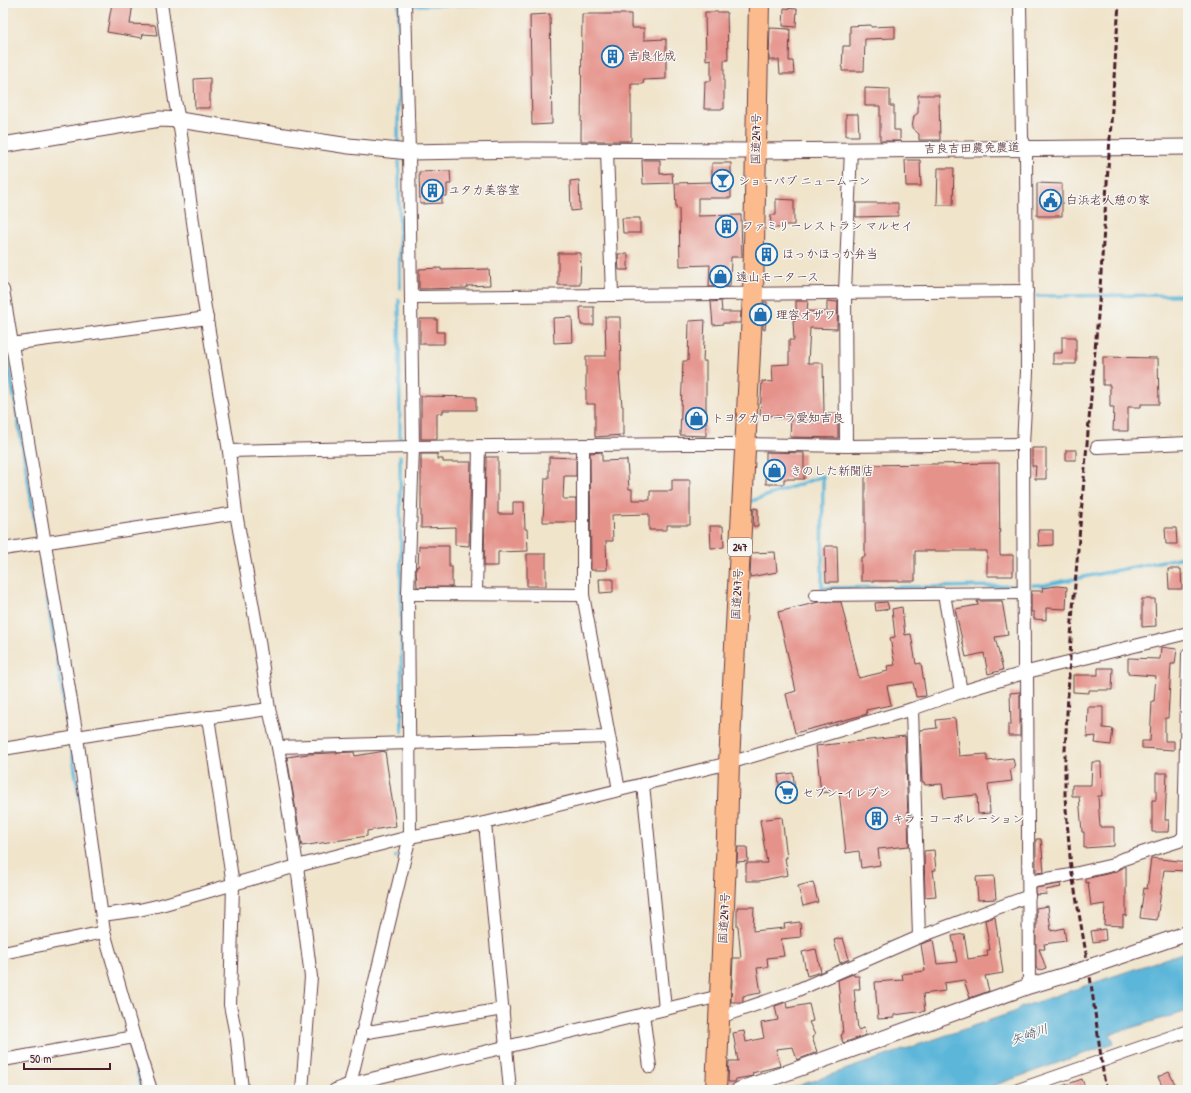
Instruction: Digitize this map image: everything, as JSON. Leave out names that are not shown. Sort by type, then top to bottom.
[{"type":"highway","name":"国道247号","points":[[716,1090],[729,763],[753,294],[759,3]]},
{"type":"street","points":[[161,3],[207,318],[229,450],[236,513],[259,641],[269,709],[278,747],[297,866],[311,977],[302,1090]]},
{"type":"street","points":[[350,1084],[410,836],[408,594],[413,447],[412,297],[405,3]]},
{"type":"street","points":[[1020,3],[1022,139],[1026,147],[1027,372],[1023,444],[1023,593],[1024,666],[1028,672],[1029,986]]},
{"type":"street","name":"吉良吉田農免農道","points":[[3,145],[160,119],[179,120],[349,146],[409,152],[522,150],[756,151],[1026,147]]},
{"type":"street","points":[[1026,147],[1188,147]]},
{"type":"street","points":[[846,446],[845,292],[851,149]]},
{"type":"street","points":[[608,151],[612,295]]},
{"type":"street","points":[[3,290],[8,345],[44,542],[77,737],[104,932],[151,1090]]},
{"type":"street","points":[[412,297],[556,294],[612,295],[1027,291]]},
{"type":"street","points":[[8,345],[207,318]]},
{"type":"street","points":[[1097,447],[1188,443]]},
{"type":"street","points":[[229,450],[583,445],[745,444],[846,446],[1023,444]]},
{"type":"street","points":[[583,445],[584,595],[619,790]]},
{"type":"street","points":[[476,594],[479,446]]},
{"type":"street","points":[[3,549],[236,513]]},
{"type":"street","points":[[815,595],[1023,593]]},
{"type":"street","points":[[408,594],[584,595]]},
{"type":"street","points":[[944,594],[961,692]]},
{"type":"street","points":[[102,915],[139,910],[161,905],[297,866],[410,836],[485,823],[729,763],[912,709],[961,692],[1028,672],[1188,633]]},
{"type":"street","points":[[1028,882],[1065,876],[1113,865],[1120,860],[1179,841],[1186,835],[1188,654]]},
{"type":"street","points":[[3,749],[269,709]]},
{"type":"street","points":[[912,709],[918,937]]},
{"type":"street","points":[[208,717],[233,885],[230,1005],[237,1040],[242,1090]]},
{"type":"street","points":[[278,747],[609,737]]},
{"type":"street","points":[[643,784],[666,1009]]},
{"type":"street","points":[[485,823],[510,1090]]},
{"type":"street","points":[[720,1017],[793,992],[918,937],[1029,896]]},
{"type":"street","points":[[3,953],[104,932]]},
{"type":"street","points":[[739,1090],[1029,986],[1088,968],[1188,933]]},
{"type":"street","points":[[335,1090],[350,1084],[720,996]]},
{"type":"street","points":[[362,1033],[503,1009]]},
{"type":"street","points":[[643,1014],[650,1067]]},
{"type":"street","points":[[1018,1090],[1188,1031]]},
{"type":"street","points":[[3,1060],[134,1037]]},
{"type":"water","name":"矢崎川","points":[[1188,951],[1188,1011],[1110,1034],[1114,1043],[981,1090],[786,1090],[1014,1012],[1022,1007]]},
{"type":"building","points":[[112,3],[133,3],[130,24],[155,25],[157,35],[143,34],[142,38],[107,32]]},
{"type":"building","points":[[784,8],[797,9],[796,27],[783,26]]},
{"type":"building","points":[[705,12],[727,12],[728,60],[724,60],[724,109],[704,109],[705,81],[711,81],[711,59],[706,60]]},
{"type":"building","points":[[550,14],[552,124],[532,125],[530,15]]},
{"type":"building","name":"吉良化成","points":[[582,14],[631,14],[631,28],[644,28],[644,40],[666,39],[666,79],[644,80],[643,84],[631,84],[631,141],[581,141]]},
{"type":"building","points":[[871,25],[871,27],[895,26],[895,38],[865,39],[864,71],[842,71],[843,46],[850,46],[850,26]]},
{"type":"building","points":[[770,28],[790,29],[789,61],[793,61],[794,74],[780,74],[779,60],[769,60]]},
{"type":"building","points":[[210,78],[210,108],[195,108],[194,79]]},
{"type":"building","points":[[865,88],[890,89],[890,106],[894,106],[894,130],[900,130],[900,141],[880,141],[880,106],[865,106]]},
{"type":"building","points":[[918,95],[939,95],[940,140],[919,140],[919,134],[912,128],[914,116],[918,113]]},
{"type":"building","points":[[846,114],[858,114],[859,136],[846,136]]},
{"type":"building","points":[[642,160],[660,160],[660,174],[672,173],[673,183],[643,184]]},
{"type":"building","points":[[905,160],[920,160],[921,186],[906,186]]},
{"type":"building","points":[[712,163],[731,163],[731,198],[698,198],[698,216],[741,215],[742,257],[731,257],[730,286],[709,287],[710,265],[680,266],[679,208],[676,209],[675,183],[712,182]]},
{"type":"building","points":[[938,168],[954,168],[953,205],[937,205]]},
{"type":"building","name":"ユタカ美容室","points":[[450,171],[451,184],[447,184],[447,196],[442,196],[442,203],[420,204],[419,172]]},
{"type":"building","points":[[579,180],[580,210],[571,211],[570,181]]},
{"type":"building","name":"白浜老人憩の家","points":[[1037,183],[1062,184],[1062,216],[1037,216]]},
{"type":"building","points":[[776,199],[794,200],[794,225],[783,225],[780,228],[770,228],[771,215],[776,215]]},
{"type":"building","points":[[856,203],[898,203],[898,216],[856,217]]},
{"type":"building","points":[[622,218],[640,218],[640,233],[623,233]]},
{"type":"building","name":"ほっかほっか弁当","points":[[765,246],[772,246],[771,262],[765,262]]},
{"type":"building","points":[[558,253],[581,253],[580,285],[558,285]]},
{"type":"building","points":[[618,254],[628,254],[628,270],[619,270]]},
{"type":"building","points":[[441,268],[441,270],[489,269],[490,285],[467,286],[467,288],[419,289],[419,269]]},
{"type":"building","points":[[721,301],[722,312],[741,312],[740,323],[723,323],[713,325],[711,302]]},
{"type":"building","points":[[796,301],[808,301],[807,311],[827,312],[827,301],[838,302],[837,329],[810,328],[808,363],[823,363],[824,413],[838,413],[838,438],[790,437],[791,417],[760,415],[762,381],[773,382],[772,365],[789,364],[789,340],[794,340],[793,320],[796,320]]},
{"type":"building","points":[[764,302],[767,302],[765,330],[763,329]]},
{"type":"building","points":[[580,307],[594,307],[594,325],[581,325]]},
{"type":"building","points":[[572,317],[573,342],[554,343],[553,318]]},
{"type":"building","points":[[605,317],[620,317],[621,372],[619,372],[623,406],[623,435],[595,437],[595,404],[586,404],[586,356],[606,356]]},
{"type":"building","points":[[420,319],[437,319],[437,332],[444,332],[444,344],[420,344]]},
{"type":"building","points":[[705,320],[703,361],[706,361],[706,436],[680,435],[683,361],[688,361],[689,321]]},
{"type":"building","points":[[1062,337],[1076,337],[1076,364],[1053,364],[1053,353],[1062,353]]},
{"type":"building","points":[[1103,357],[1158,358],[1159,404],[1141,404],[1141,407],[1128,407],[1128,431],[1113,431],[1114,407],[1110,407],[1110,385],[1103,385]]},
{"type":"building","points":[[421,396],[476,397],[476,410],[443,410],[443,413],[437,413],[437,439],[421,439]]},
{"type":"building","points":[[1032,448],[1046,448],[1046,479],[1035,479],[1036,466],[1032,466]]},
{"type":"building","points":[[1066,450],[1076,450],[1076,460],[1066,460]]},
{"type":"building","points":[[602,452],[602,461],[627,460],[629,489],[632,489],[632,500],[650,500],[650,491],[672,491],[672,480],[690,480],[690,525],[667,525],[667,530],[649,530],[649,514],[612,515],[613,541],[606,541],[607,570],[591,570],[590,453]]},
{"type":"building","points":[[766,452],[804,453],[804,479],[784,479],[784,484],[766,484]]},
{"type":"building","points":[[421,454],[437,454],[437,459],[443,459],[443,462],[471,462],[469,546],[455,545],[455,527],[421,528]]},
{"type":"building","points":[[486,457],[498,457],[498,514],[513,514],[513,502],[524,502],[525,529],[527,529],[528,551],[498,552],[498,566],[484,566]]},
{"type":"building","points":[[549,457],[576,458],[576,476],[564,476],[563,499],[576,499],[576,522],[543,522],[545,478],[549,478]]},
{"type":"building","points":[[999,463],[1000,555],[1013,555],[1013,576],[987,576],[987,551],[915,551],[915,581],[861,581],[861,557],[865,557],[865,465]]},
{"type":"building","points":[[754,508],[758,509],[758,526],[753,526]]},
{"type":"building","points":[[710,526],[723,526],[724,547],[711,548]]},
{"type":"building","points":[[1165,528],[1176,528],[1177,544],[1166,544]]},
{"type":"building","points":[[1038,530],[1053,530],[1053,545],[1039,546]]},
{"type":"building","points":[[419,546],[449,546],[449,567],[452,567],[452,587],[417,587],[416,567],[418,567]]},
{"type":"building","points":[[825,546],[837,546],[838,582],[826,582]]},
{"type":"building","points":[[775,552],[777,572],[750,577],[751,553]]},
{"type":"building","points":[[527,554],[546,554],[546,586],[527,586]]},
{"type":"building","points":[[1168,569],[1181,569],[1182,589],[1169,589]]},
{"type":"building","points":[[599,579],[613,579],[613,592],[600,593]]},
{"type":"building","points":[[1057,586],[1067,587],[1066,609],[1046,608],[1046,620],[1034,619],[1034,612],[1031,612],[1031,591],[1043,591],[1042,588]]},
{"type":"building","points":[[1142,599],[1155,599],[1156,626],[1142,627]]},
{"type":"building","points":[[977,601],[1002,601],[1008,635],[995,637],[1003,670],[988,674],[984,653],[966,657],[955,609],[978,605]]},
{"type":"building","points":[[819,602],[841,602],[859,678],[888,671],[887,666],[895,665],[890,638],[895,637],[892,609],[902,607],[905,635],[911,634],[916,664],[921,663],[926,696],[916,697],[913,682],[887,686],[891,705],[866,710],[867,714],[795,733],[786,694],[796,691],[778,612]]},
{"type":"building","points":[[887,602],[889,609],[876,611],[875,603]]},
{"type":"building","points":[[1161,647],[1177,649],[1175,664],[1171,664],[1168,718],[1165,718],[1165,741],[1174,741],[1174,750],[1142,748],[1142,741],[1150,741],[1152,701],[1154,701],[1156,676],[1128,674],[1128,658],[1160,659]]},
{"type":"building","points":[[1098,668],[1113,668],[1112,690],[1089,690],[1089,693],[1073,692],[1073,675],[1098,675]]},
{"type":"building","points":[[1020,692],[1020,736],[1008,736],[1008,725],[1011,725],[1010,693]]},
{"type":"building","points":[[1088,707],[1103,707],[1103,728],[1113,729],[1111,745],[1095,743],[1096,736],[1087,737]]},
{"type":"building","points":[[955,718],[959,756],[987,754],[987,761],[1013,758],[1015,768],[1010,769],[1012,781],[988,784],[990,813],[978,814],[977,795],[944,798],[942,784],[925,785],[924,782],[922,782],[920,730],[937,728],[936,720]]},
{"type":"building","name":"キラ・コーポレーション","points":[[905,736],[909,846],[878,849],[880,865],[861,868],[859,851],[846,853],[839,791],[821,793],[816,746]]},
{"type":"building","points":[[385,751],[396,826],[367,831],[367,836],[302,846],[287,757],[308,754],[354,752],[355,756]]},
{"type":"building","points":[[1092,762],[1101,762],[1102,796],[1098,796],[1100,827],[1114,827],[1114,846],[1084,848],[1084,832],[1082,832],[1079,796],[1072,796],[1072,785],[1091,785]]},
{"type":"building","points":[[793,773],[796,800],[781,802],[778,775]]},
{"type":"building","points":[[1156,773],[1167,773],[1165,820],[1169,820],[1168,832],[1152,832],[1152,800],[1156,800]]},
{"type":"building","points":[[782,817],[787,858],[785,858],[788,875],[759,881],[746,881],[746,863],[767,863],[760,820]]},
{"type":"building","points":[[1036,839],[1041,839],[1044,872],[1036,873]]},
{"type":"building","points":[[738,847],[747,847],[748,861],[737,862]]},
{"type":"building","points":[[934,850],[936,870],[933,870],[936,896],[925,897],[924,851]]},
{"type":"building","points":[[1151,858],[1188,862],[1188,871],[1164,870],[1157,920],[1140,918],[1144,888],[1147,889]]},
{"type":"building","points":[[1126,866],[1126,916],[1123,915],[1123,926],[1104,925],[1105,904],[1091,906],[1088,882],[1086,883],[1085,879],[1115,872]]},
{"type":"building","points":[[994,876],[996,899],[978,900],[976,877]]},
{"type":"building","points":[[813,882],[818,902],[803,906],[798,886]]},
{"type":"building","points":[[1060,884],[1061,887],[1046,890],[1047,894],[1036,895],[1036,888]]},
{"type":"building","points":[[1048,906],[1051,931],[1064,928],[1066,941],[1044,944],[1045,949],[1039,949],[1046,968],[1038,971],[1036,967],[1036,908]]},
{"type":"building","points":[[737,907],[754,907],[753,931],[785,928],[784,924],[800,922],[801,937],[781,939],[784,956],[767,958],[768,967],[757,968],[761,993],[743,996],[743,1001],[741,1002],[731,1002],[733,958],[741,958],[737,926]]},
{"type":"building","points":[[995,917],[1003,973],[985,976],[989,991],[970,998],[964,980],[944,983],[945,991],[923,994],[925,1011],[894,1015],[894,1018],[878,1019],[875,982],[903,980],[902,974],[925,971],[921,944],[933,940],[937,964],[957,962],[952,936],[964,934],[968,959],[988,956],[987,950],[990,950],[985,920]]},
{"type":"building","points":[[1105,929],[1106,940],[1093,942],[1091,931]]},
{"type":"building","points":[[843,938],[849,959],[840,963],[834,940]]},
{"type":"building","points":[[816,949],[821,972],[807,976],[802,952]]},
{"type":"building","points":[[853,974],[854,976],[859,976],[860,989],[854,989],[858,1030],[864,1028],[866,1035],[843,1043],[841,1035],[843,1034],[838,980]]},
{"type":"building","points":[[786,1002],[787,1008],[809,1004],[813,1021],[809,1022],[815,1035],[812,1037],[817,1052],[797,1060],[793,1047],[776,1049],[780,1066],[752,1073],[753,1076],[736,1079],[735,1082],[728,1082],[729,1061],[738,1061],[733,1033],[744,1031],[746,1042],[764,1038],[761,1023],[778,1020],[775,1006]]},
{"type":"building","points":[[1169,1072],[1178,1090],[1164,1090],[1158,1077]]},
{"type":"building","points":[[1082,1079],[1086,1090],[1054,1089]]},
{"type":"waterway","points":[[415,5],[589,3]]},
{"type":"waterway","points":[[398,143],[399,4]]},
{"type":"waterway","points":[[399,162],[400,288]]},
{"type":"waterway","points":[[1037,296],[1188,295]]},
{"type":"waterway","points":[[399,300],[400,437]]},
{"type":"waterway","points":[[3,329],[4,335]]},
{"type":"waterway","points":[[7,354],[37,534]]},
{"type":"waterway","points":[[400,456],[402,732]]},
{"type":"waterway","points":[[749,502],[823,476],[822,588],[1014,586]]},
{"type":"waterway","points":[[40,552],[68,728]]},
{"type":"waterway","points":[[1033,585],[1044,585],[1188,556]]},
{"type":"waterway","points":[[71,745],[82,814]]},
{"type":"waterway","points":[[101,943],[105,958]]},
{"type":"waterway","points":[[131,1048],[142,1090]]},
{"type":"railway","points":[[1107,1090],[1104,1079],[1090,976],[1071,868],[1065,797],[1065,751],[1072,620],[1099,303],[1119,3]]},
{"type":"place","name":"吉良化成","points":[[613,56]]},
{"type":"place","name":"ショーパブ ニュームーン","points":[[722,181]]},
{"type":"place","name":"ユタカ美容室","points":[[433,190]]},
{"type":"place","name":"白浜老人憩の家","points":[[1051,200]]},
{"type":"place","name":"ファミリーレストラン マルセイ","points":[[727,226]]},
{"type":"place","name":"ほっかほっか弁当","points":[[767,254]]},
{"type":"place","name":"遠山モータース","points":[[720,277]]},
{"type":"place","name":"理容オザワ","points":[[761,315]]},
{"type":"place","name":"トヨタカローラ愛知吉良","points":[[697,418]]},
{"type":"place","name":"きのした新聞店","points":[[775,471]]},
{"type":"place","name":"セブン-イレブン","points":[[787,793]]},
{"type":"place","name":"キラ・コーポレーション","points":[[877,819]]}]
